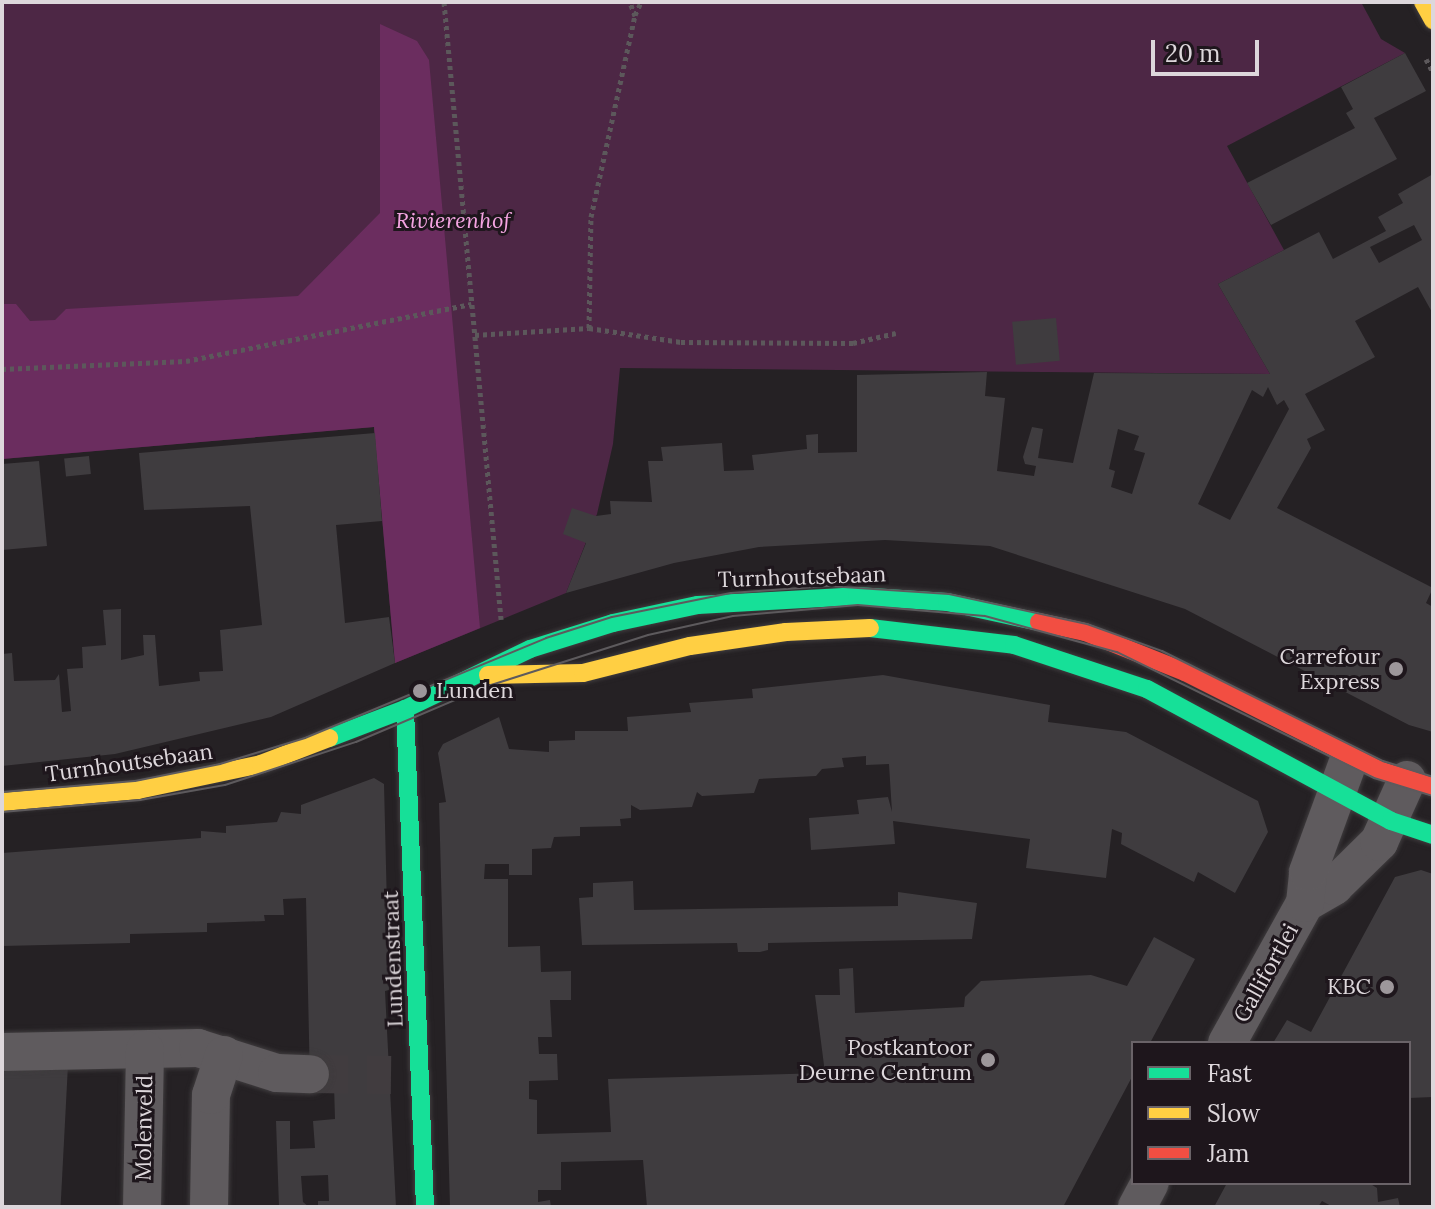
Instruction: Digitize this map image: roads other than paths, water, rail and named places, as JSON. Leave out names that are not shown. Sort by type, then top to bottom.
[{"type":"main road","points":[[1423,2],[1433,20]]},
{"type":"main road","name":"Turnhoutsebaan","points":[[2,802],[195,780],[309,748],[485,675],[530,649],[670,609],[800,597],[935,601],[1043,620],[1119,644],[1344,772],[1391,821],[1433,835]]},
{"type":"main road","name":"Turnhoutsebaan","points":[[485,675],[583,673],[690,646],[786,632],[880,628],[975,638],[1080,665],[1147,689],[1344,772],[1420,783]]},
{"type":"main road","name":"Lundenstraat","points":[[405,709],[406,1076],[425,1207]]},
{"type":"street","name":"Gallifortlei","points":[[1228,1041],[1305,903],[1308,872],[1344,772]]},
{"type":"street","name":"Gallifortlei","points":[[1305,903],[1334,886],[1379,842],[1420,783]]},
{"type":"street","name":"Molenveld","points":[[2,1052],[198,1048],[277,1073],[310,1074]]},
{"type":"street","name":"Molenveld","points":[[142,1207],[145,1050]]},
{"type":"street","points":[[209,1207],[211,1095],[224,1055]]},
{"type":"street","points":[[1137,1207],[1149,1185]]},
{"type":"tunnel","points":[[310,1074],[391,1075]]},
{"type":"tram line","points":[[2,792],[135,781],[220,764],[305,738],[546,638],[612,617],[731,593],[828,586],[949,594],[1087,624],[1162,651],[1383,761],[1433,777]]},
{"type":"tram line","points":[[2,812],[140,800],[225,785],[356,742],[488,686],[648,635],[733,616],[858,605],[985,616],[1117,652],[1374,778],[1433,796]]},
{"type":"place","name":"Carrefour Express","points":[[1396,669]]},
{"type":"place","name":"Lunden","points":[[420,691]]},
{"type":"place","name":"KBC","points":[[1387,987]]},
{"type":"place","name":"Postkantoor Deurne Centrum","points":[[988,1060]]},
{"type":"park label","name":"Rivierenhof","points":[[453,221]]}]
